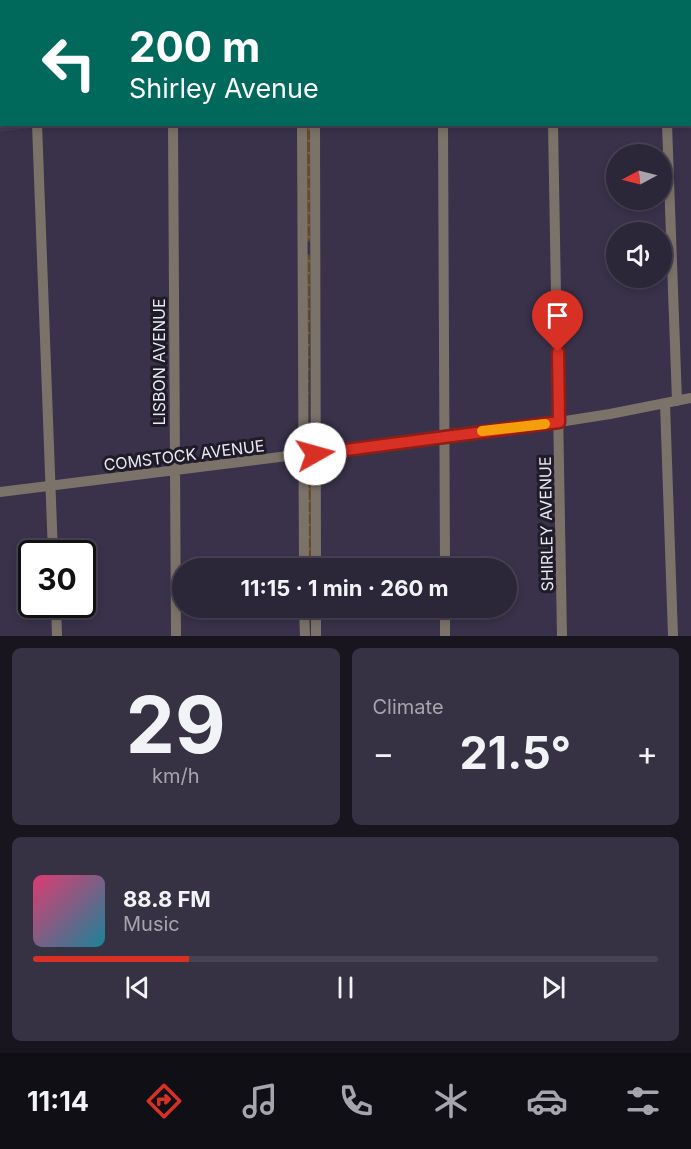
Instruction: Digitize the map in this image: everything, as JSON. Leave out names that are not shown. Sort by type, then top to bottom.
[{"type":"street","points":[[37,126],[52,540]]},
{"type":"street","name":"LISBON AVENUE","points":[[173,126],[176,636]]},
{"type":"street","points":[[302,126],[302,249],[309,454],[315,558]]},
{"type":"street","points":[[304,558],[315,249],[315,126]]},
{"type":"street","points":[[443,126],[445,558]]},
{"type":"street","name":"SHIRLEY AVENUE","points":[[553,126],[562,636]]},
{"type":"street","points":[[667,126],[677,401]]},
{"type":"street","points":[[302,249],[315,249]]},
{"type":"street","name":"COMSTOCK AVENUE","points":[[0,492],[559,422],[691,398]]},
{"type":"street","points":[[665,403],[673,636]]},
{"type":"street","points":[[56,618],[57,636]]},
{"type":"street","points":[[304,618],[305,636]]},
{"type":"street","points":[[316,618],[316,636]]},
{"type":"street","points":[[445,618],[445,636]]},
{"type":"shaded area","points":[[0,126],[31,126],[31,128],[0,132]]},
{"type":"shaded area","points":[[306,126],[310,126],[310,241],[307,241]]},
{"type":"shaded area","points":[[307,255],[310,256],[309,441]]},
{"type":"shaded area","points":[[308,466],[311,466],[312,558],[308,558]]},
{"type":"slow traffic","points":[[482,431],[545,424]]},
{"type":"route","points":[[315,454],[559,422],[558,352]]}]
